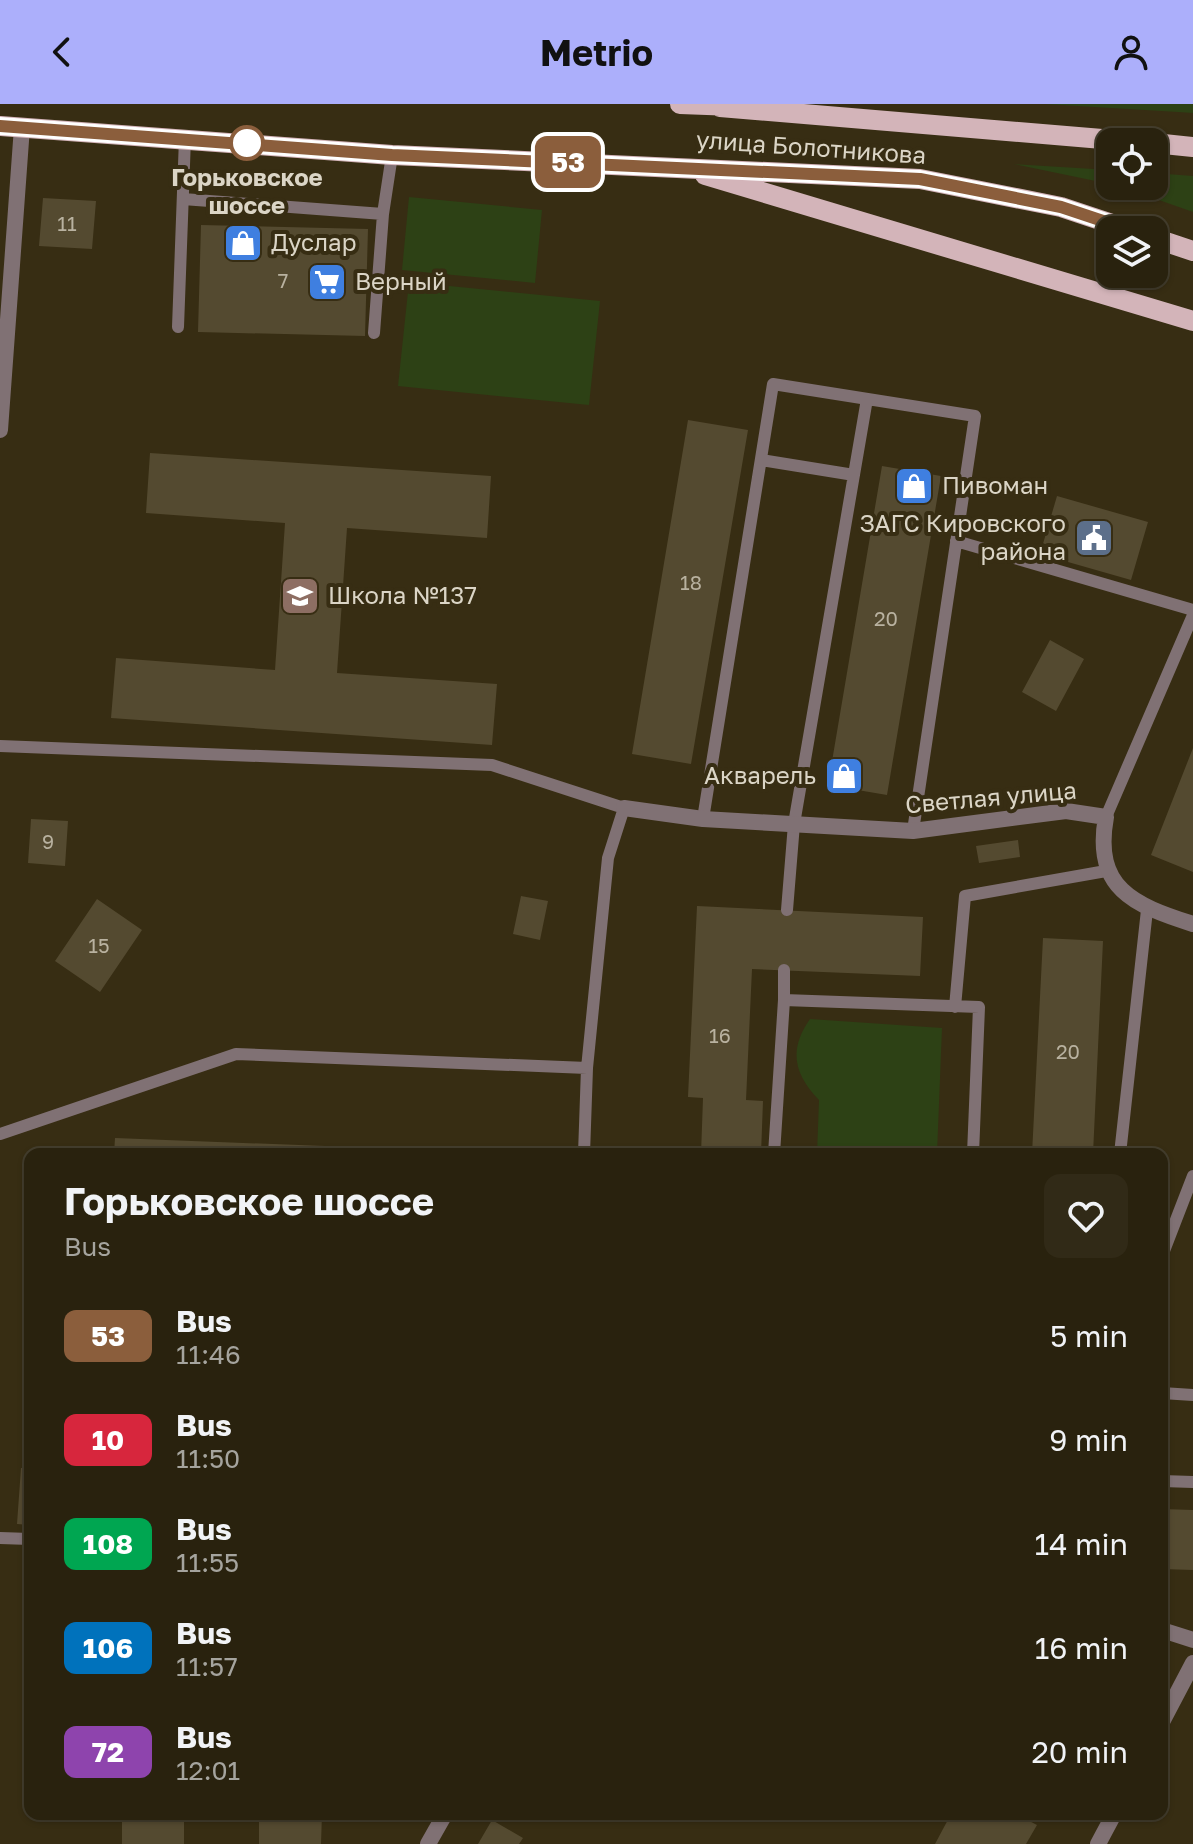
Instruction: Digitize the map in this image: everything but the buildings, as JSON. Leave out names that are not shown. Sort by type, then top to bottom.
[{"type":"main road","points":[[680,104],[1096,138]]},
{"type":"main road","points":[[720,107],[750,104]]},
{"type":"main road","points":[[0,126],[392,155],[675,166],[1193,321]]},
{"type":"main road","points":[[1168,144],[1193,147]]},
{"type":"main road","name":"улица Болотникова","points":[[675,166],[920,179],[1061,207],[1096,219]]},
{"type":"main road","points":[[1168,243],[1193,251]]},
{"type":"street","points":[[0,430],[3,316],[22,127]]},
{"type":"street","name":"Светлая улица","points":[[624,808],[703,819],[913,831],[1066,811],[1106,817],[1101,845],[1106,871]]},
{"type":"street","points":[[1106,871],[1130,898],[1147,910],[1193,924]]},
{"type":"street","points":[[1168,1632],[1193,1640]]},
{"type":"street","points":[[1168,1711],[1193,1663]]},
{"type":"street","points":[[428,1844],[442,1820]]},
{"type":"street","points":[[1098,1844],[1111,1820]]},
{"type":"lane","points":[[178,327],[185,138]]},
{"type":"lane","points":[[374,333],[383,214],[392,155]]},
{"type":"lane","points":[[183,199],[383,214]]},
{"type":"lane","points":[[703,819],[773,384],[975,416],[913,831]]},
{"type":"lane","points":[[787,910],[794,824],[867,399]]},
{"type":"lane","points":[[761,460],[854,475]]},
{"type":"lane","points":[[956,541],[1193,612],[1106,817]]},
{"type":"lane","points":[[0,746],[492,765],[624,808],[608,858],[587,1068],[584,1148]]},
{"type":"lane","points":[[955,1007],[965,896],[1106,871]]},
{"type":"lane","points":[[1121,1148],[1147,910]]},
{"type":"lane","points":[[774,1148],[784,970]]},
{"type":"lane","points":[[784,1000],[979,1007],[973,1148]]},
{"type":"lane","points":[[0,1134],[236,1054],[587,1068]]},
{"type":"lane","points":[[1168,1241],[1193,1176]]},
{"type":"lane","points":[[1168,1393],[1193,1395]]},
{"type":"lane","points":[[1168,1481],[1193,1482]]},
{"type":"lane","points":[[0,1538],[24,1539]]},
{"type":"green space","points":[[1044,104],[1193,104],[1193,113],[1178,112]]},
{"type":"green space","points":[[1014,164],[1096,169],[1096,181]]},
{"type":"green space","points":[[1168,174],[1193,176],[1193,212],[1159,200],[1168,200]]},
{"type":"green space","points":[[409,197],[542,210],[535,283],[402,270]]},
{"type":"green space","points":[[409,282],[600,301],[589,405],[398,386]]},
{"type":"green space","points":[[810,1019],[942,1028],[937,1148],[817,1148],[819,1100],[804,1080],[797,1061],[803,1030]]},
{"type":"bus line","name":"53","points":[[0,126],[392,155],[920,179],[1061,207],[1096,219]]},
{"type":"place","name":"Горьковское шоссе","points":[[247,143]]},
{"type":"place","name":"Дуслар","points":[[243,243]]},
{"type":"place","name":"Верный","points":[[327,282]]},
{"type":"place","name":"Пивоман","points":[[914,486]]},
{"type":"place","name":"ЗАГС Кировского района","points":[[1094,538]]},
{"type":"place","name":"Школа №137","points":[[300,596]]},
{"type":"place","name":"Акварель","points":[[844,776]]}]
